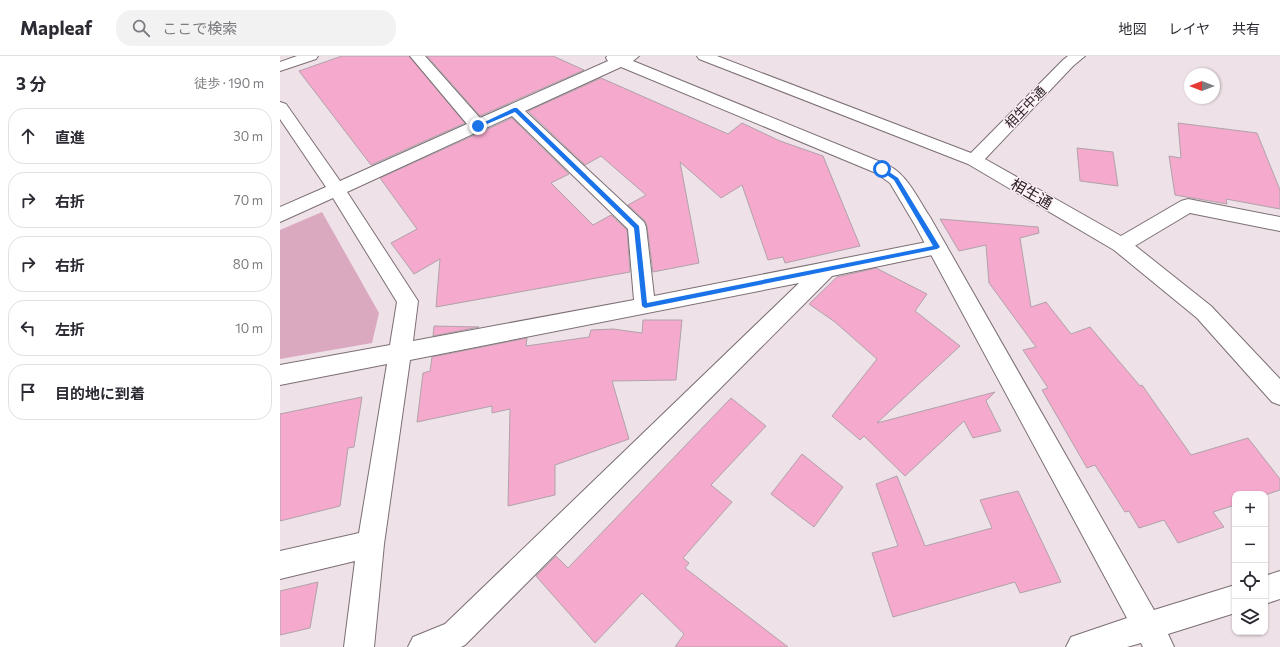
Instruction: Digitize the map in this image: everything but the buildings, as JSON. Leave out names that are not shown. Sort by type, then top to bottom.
[{"type":"street","points":[[280,67],[311,56]]},
{"type":"street","points":[[417,56],[478,126]]},
{"type":"street","name":"相生通","points":[[704,56],[740,62],[974,160],[1122,245],[1204,312],[1280,396]]},
{"type":"street","name":"相生中通","points":[[974,160],[1068,63],[1078,56]]},
{"type":"street","points":[[280,215],[515,110],[620,58],[882,169],[896,179],[937,247],[1153,637]]},
{"type":"street","points":[[280,106],[337,190],[408,301],[371,544],[359,647]]},
{"type":"street","points":[[515,110],[637,227],[645,306]]},
{"type":"street","points":[[1122,245],[1188,206],[1280,224]]},
{"type":"street","points":[[280,375],[645,306],[937,247]]},
{"type":"street","points":[[423,647],[455,635],[825,270]]},
{"type":"street","points":[[280,564],[371,544]]},
{"type":"street","points":[[1268,589],[1280,586]]},
{"type":"street","points":[[1081,647],[1153,637],[1232,600]]},
{"type":"shaded area","points":[[322,212],[379,313],[372,343],[280,359],[280,230]]},
{"type":"route","points":[[478,126],[515,110],[637,227],[645,306],[937,247],[896,179],[882,169]]}]
